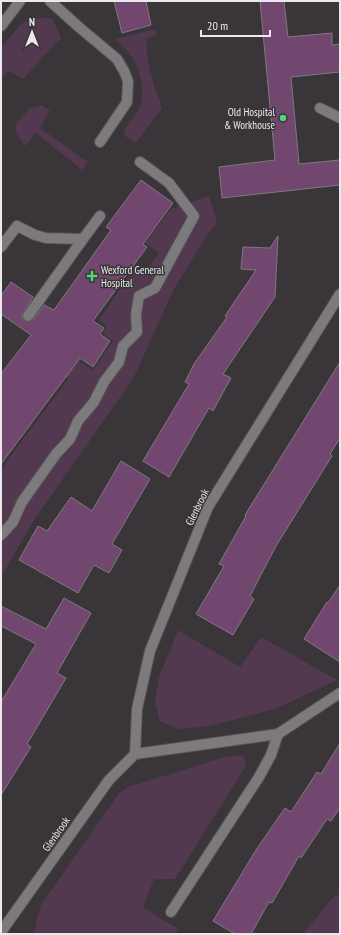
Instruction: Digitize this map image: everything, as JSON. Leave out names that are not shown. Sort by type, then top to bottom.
[{"type":"street","points":[[1,26],[20,1]]},
{"type":"street","points":[[50,1],[118,59],[128,81],[127,102],[100,142]]},
{"type":"street","points":[[320,108],[340,118]]},
{"type":"street","points":[[1,535],[13,522],[22,502],[56,454],[70,439],[78,422],[94,402],[104,382],[119,362],[123,346],[137,332],[136,314],[139,296],[154,288],[194,216],[169,183],[140,162]]},
{"type":"street","points":[[28,316],[100,216]]},
{"type":"street","points":[[1,247],[17,226],[35,235],[46,238],[83,238]]},
{"type":"street","name":"Glenbrook","points":[[1,932],[109,780],[135,754],[137,709],[150,651],[208,507],[340,294]]},
{"type":"street","points":[[135,754],[278,734],[340,693]]},
{"type":"street","points":[[171,912],[259,777],[271,754],[278,734]]},
{"type":"shaded area","points":[[38,18],[52,18],[61,38],[23,79],[8,71],[1,80],[1,49],[22,23]]},
{"type":"shaded area","points":[[155,29],[156,34],[147,39],[147,57],[162,108],[136,143],[125,136],[124,131],[141,105],[141,82],[134,60],[115,39]]},
{"type":"shaded area","points":[[42,105],[50,111],[40,128],[88,162],[82,170],[36,133],[25,146],[16,133],[16,124],[30,108]]},
{"type":"shaded area","points":[[209,196],[217,223],[207,235],[174,289],[133,379],[34,520],[1,577],[1,469],[68,379],[64,375],[76,359],[93,370],[113,341],[103,333],[107,326],[99,320],[135,267],[145,273],[159,253],[145,243],[171,209]]},
{"type":"shaded area","points":[[178,630],[240,667],[261,637],[337,680],[275,709],[210,726],[178,729],[160,721],[155,702],[159,677]]},
{"type":"shaded area","points":[[243,755],[246,766],[175,879],[154,879],[143,907],[178,929],[176,934],[35,934],[36,923],[41,905],[120,792],[128,787],[225,757]]},
{"type":"shaded area","points":[[340,894],[340,934],[303,934],[333,897]]},
{"type":"building","points":[[114,1],[146,1],[151,25],[122,33]]},
{"type":"building","name":"Old Hospital & Workhouse","points":[[260,1],[284,1],[288,37],[332,33],[332,45],[340,44],[340,72],[291,77],[299,164],[340,160],[340,185],[222,198],[219,167],[275,160]]},
{"type":"building","points":[[141,180],[173,203],[143,244],[147,247],[93,321],[104,328],[100,334],[110,341],[93,367],[80,358],[1,464],[1,374],[31,335],[1,314],[1,296],[11,282],[33,297],[22,315],[22,319],[27,322],[33,320],[44,305],[54,310],[111,230],[106,227]]},
{"type":"building","points":[[278,236],[275,297],[223,374],[231,378],[213,411],[209,408],[169,477],[143,461],[189,384],[185,382],[194,364],[227,317],[225,316],[256,270],[241,269],[243,247],[270,248]]},
{"type":"building","points":[[340,362],[340,438],[330,454],[332,456],[276,546],[250,596],[254,599],[233,635],[196,614],[224,566],[219,564],[246,516],[245,515]]},
{"type":"building","points":[[121,461],[150,479],[112,544],[122,550],[109,573],[94,565],[78,593],[19,560],[38,526],[47,531],[71,497],[92,511]]},
{"type":"building","points":[[340,585],[340,662],[304,639],[327,602],[328,603]]},
{"type":"building","points":[[64,598],[91,613],[57,673],[66,678],[27,744],[31,747],[1,795],[1,702],[36,644],[1,626],[1,606],[46,629]]},
{"type":"building","points":[[340,743],[340,808],[331,821],[327,819],[301,858],[299,856],[272,903],[269,902],[251,934],[235,934],[213,921],[256,850],[285,808],[291,812],[317,772],[321,774]]},
{"type":"place","name":"Old Hospital & Workhouse","points":[[283,118]]},
{"type":"place","name":"Wexford General Hospital","points":[[92,276]]}]
